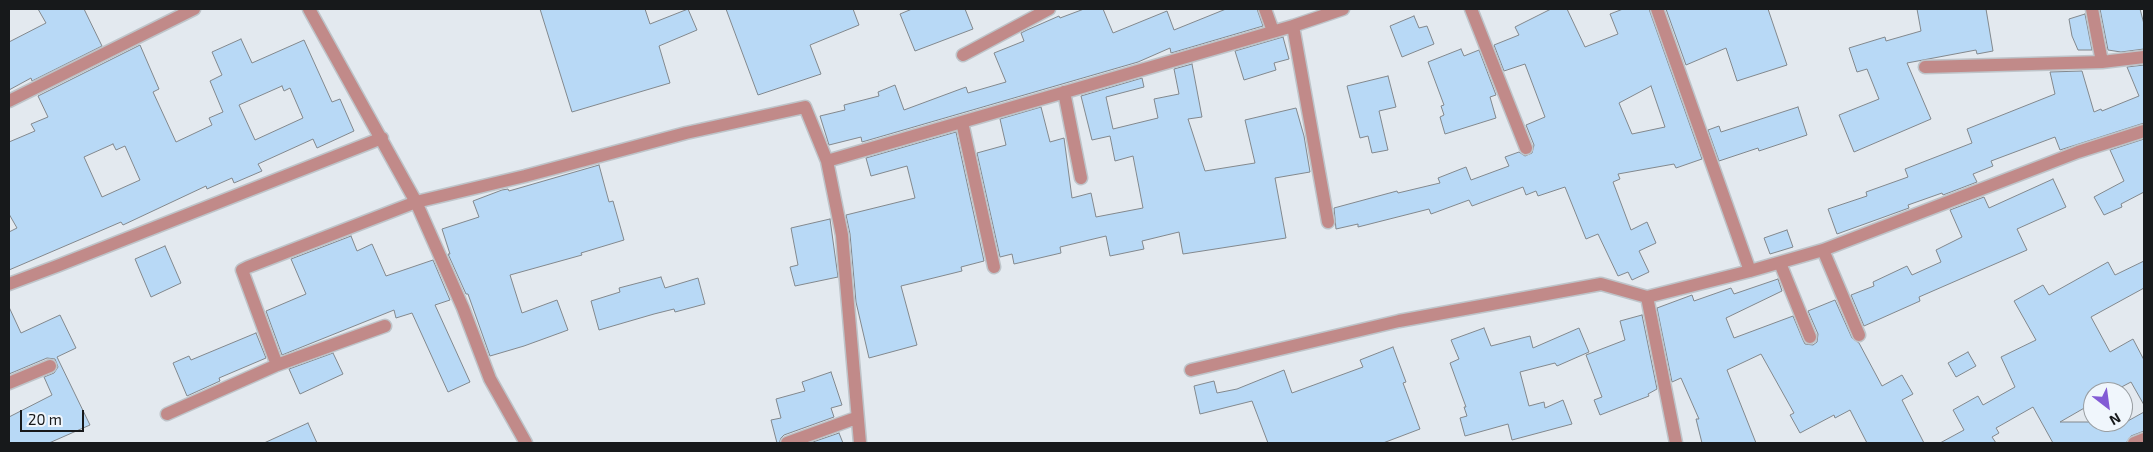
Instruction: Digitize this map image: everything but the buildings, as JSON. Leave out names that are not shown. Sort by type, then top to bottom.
[{"type":"street","points":[[9,101],[194,9]]},
{"type":"street","points":[[308,9],[382,138],[416,202],[463,308],[490,379],[526,443]]},
{"type":"street","points":[[963,55],[1049,9]]},
{"type":"street","points":[[1266,9],[1273,31]]},
{"type":"street","points":[[827,161],[1293,26],[1343,9]]},
{"type":"street","points":[[1471,9],[1526,148]]},
{"type":"street","points":[[1656,9],[1750,271]]},
{"type":"street","points":[[2092,9],[2102,62]]},
{"type":"street","points":[[1293,26],[1328,222]]},
{"type":"street","points":[[1925,67],[2102,62],[2144,57]]},
{"type":"street","points":[[1064,92],[1081,178]]},
{"type":"street","points":[[277,365],[242,270],[416,202],[525,176],[686,133],[805,108],[827,161],[842,235],[856,418],[860,443]]},
{"type":"street","points":[[962,122],[994,267]]},
{"type":"street","points":[[1191,370],[1399,321],[1601,284],[1647,297],[1823,250],[2078,152],[2144,131]]},
{"type":"street","points":[[9,284],[382,138]]},
{"type":"street","points":[[1823,250],[1859,335]]},
{"type":"street","points":[[1780,263],[1810,337]]},
{"type":"street","points":[[1647,297],[1676,443]]},
{"type":"street","points":[[167,414],[277,365],[386,326]]},
{"type":"street","points":[[9,383],[50,366]]},
{"type":"street","points":[[787,443],[856,418]]},
{"type":"street","points":[[2134,443],[2144,439]]}]
